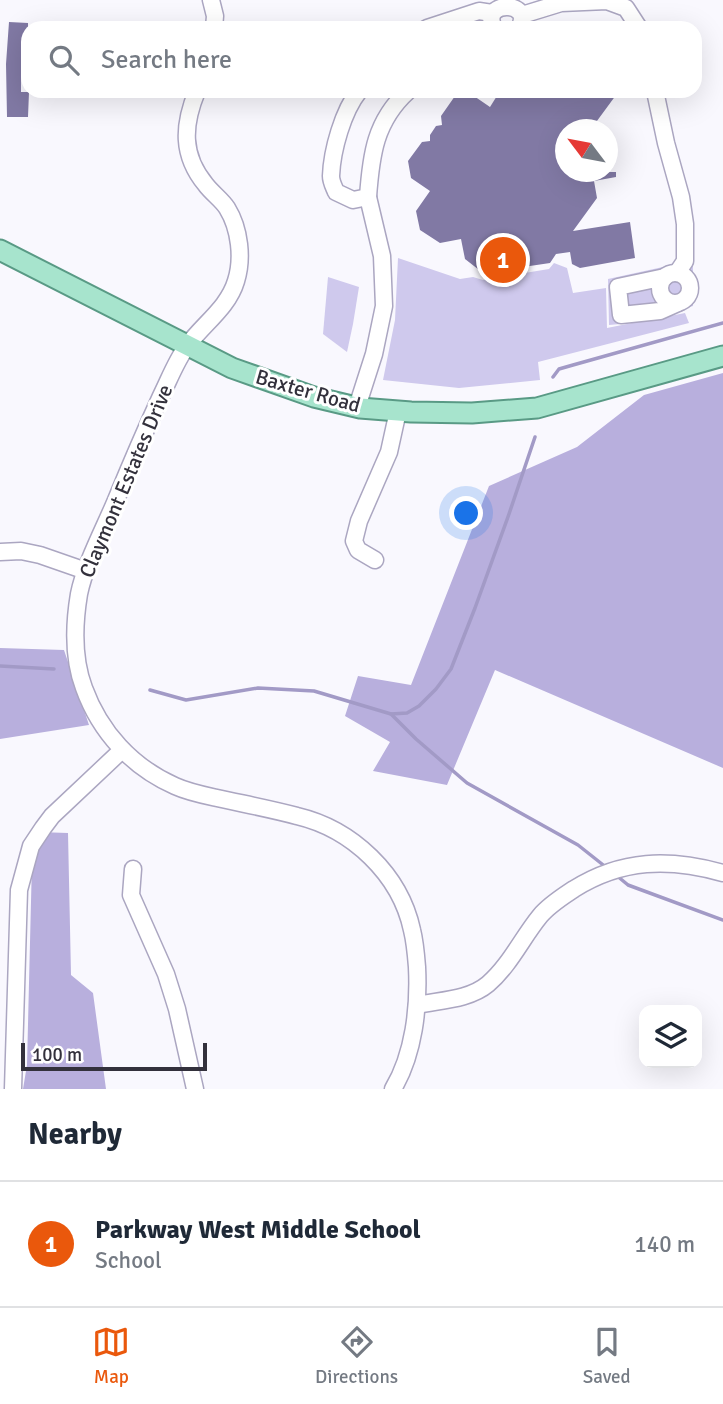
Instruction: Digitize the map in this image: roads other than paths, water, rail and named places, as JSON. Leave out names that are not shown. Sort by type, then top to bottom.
[{"type":"main road","name":"Baxter Road","points":[[0,250],[232,368],[314,397],[357,407],[472,413],[537,408],[723,356]]},
{"type":"street","points":[[211,0],[215,21]]},
{"type":"street","points":[[523,21],[561,3],[607,1],[626,8],[634,21]]},
{"type":"street","points":[[449,21],[479,11],[499,11],[514,5],[521,21]]},
{"type":"street","name":"Claymont Estates Drive","points":[[194,98],[186,132],[188,150],[194,169],[227,208],[237,233],[240,261],[235,284],[228,299],[187,346],[171,373],[86,571],[79,592],[76,635],[82,685],[93,709],[122,750],[144,768],[177,788],[321,823],[359,846],[377,862],[393,883],[404,904],[412,927],[417,973],[417,1005],[408,1052],[393,1089]]},
{"type":"street","points":[[354,98],[339,131],[331,179],[336,192],[353,200],[368,197]]},
{"type":"street","points":[[357,407],[374,354],[384,306],[382,256],[368,197],[372,149],[386,116],[400,98]]},
{"type":"street","points":[[656,98],[685,224],[685,261],[660,285],[666,300],[678,303]]},
{"type":"street","points":[[671,275],[686,278],[690,287],[688,297],[678,303],[660,311],[621,315],[618,287],[671,275]]},
{"type":"street","points":[[375,561],[358,550],[354,541],[359,521],[388,452],[398,411]]},
{"type":"street","points":[[0,552],[21,551],[40,555],[86,571]]},
{"type":"street","points":[[13,1089],[19,890],[24,866],[31,846],[52,817],[122,750]]},
{"type":"street","points":[[417,1005],[465,997],[487,985],[506,965],[542,913],[573,890],[610,870],[662,862],[723,873]]},
{"type":"street","points":[[133,870],[131,895],[166,975],[177,1009],[195,1089]]},
{"type":"waterway","points":[[553,377],[559,369],[723,323]]},
{"type":"waterway","points":[[150,690],[186,700],[258,688],[314,691],[391,714],[407,713],[419,706],[451,669],[535,437]]},
{"type":"waterway","points":[[0,666],[54,669]]},
{"type":"waterway","points":[[391,714],[467,783],[578,845],[607,868]]},
{"type":"waterway","points":[[616,875],[628,885],[723,920]]},
{"type":"place","name":"Parkway West Middle School","points":[[503,260]]}]
